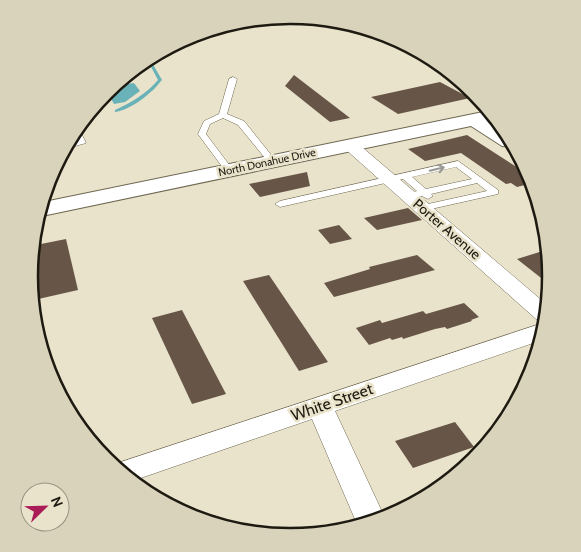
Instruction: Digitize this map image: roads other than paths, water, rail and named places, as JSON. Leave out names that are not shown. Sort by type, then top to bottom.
[{"type":"street","name":"North Donahue Drive","points":[[49,205],[482,117]]},
{"type":"street","points":[[482,117],[497,132]]},
{"type":"street","name":"Porter Avenue","points":[[350,145],[398,178],[541,311]]},
{"type":"street","name":"White Street","points":[[129,470],[536,333]]},
{"type":"street","points":[[320,406],[369,516]]},
{"type":"lane","points":[[229,170],[202,134],[207,123],[223,115],[233,79]]},
{"type":"lane","points":[[223,115],[241,123],[272,161]]},
{"type":"lane","points":[[280,204],[458,164],[495,192],[423,200]]},
{"type":"lane","points":[[423,200],[479,180]]},
{"type":"water","points":[[134,83],[140,91],[125,102],[114,104],[111,99],[126,84]]},
{"type":"waterway","points":[[117,111],[141,98],[160,80],[152,65]]}]
